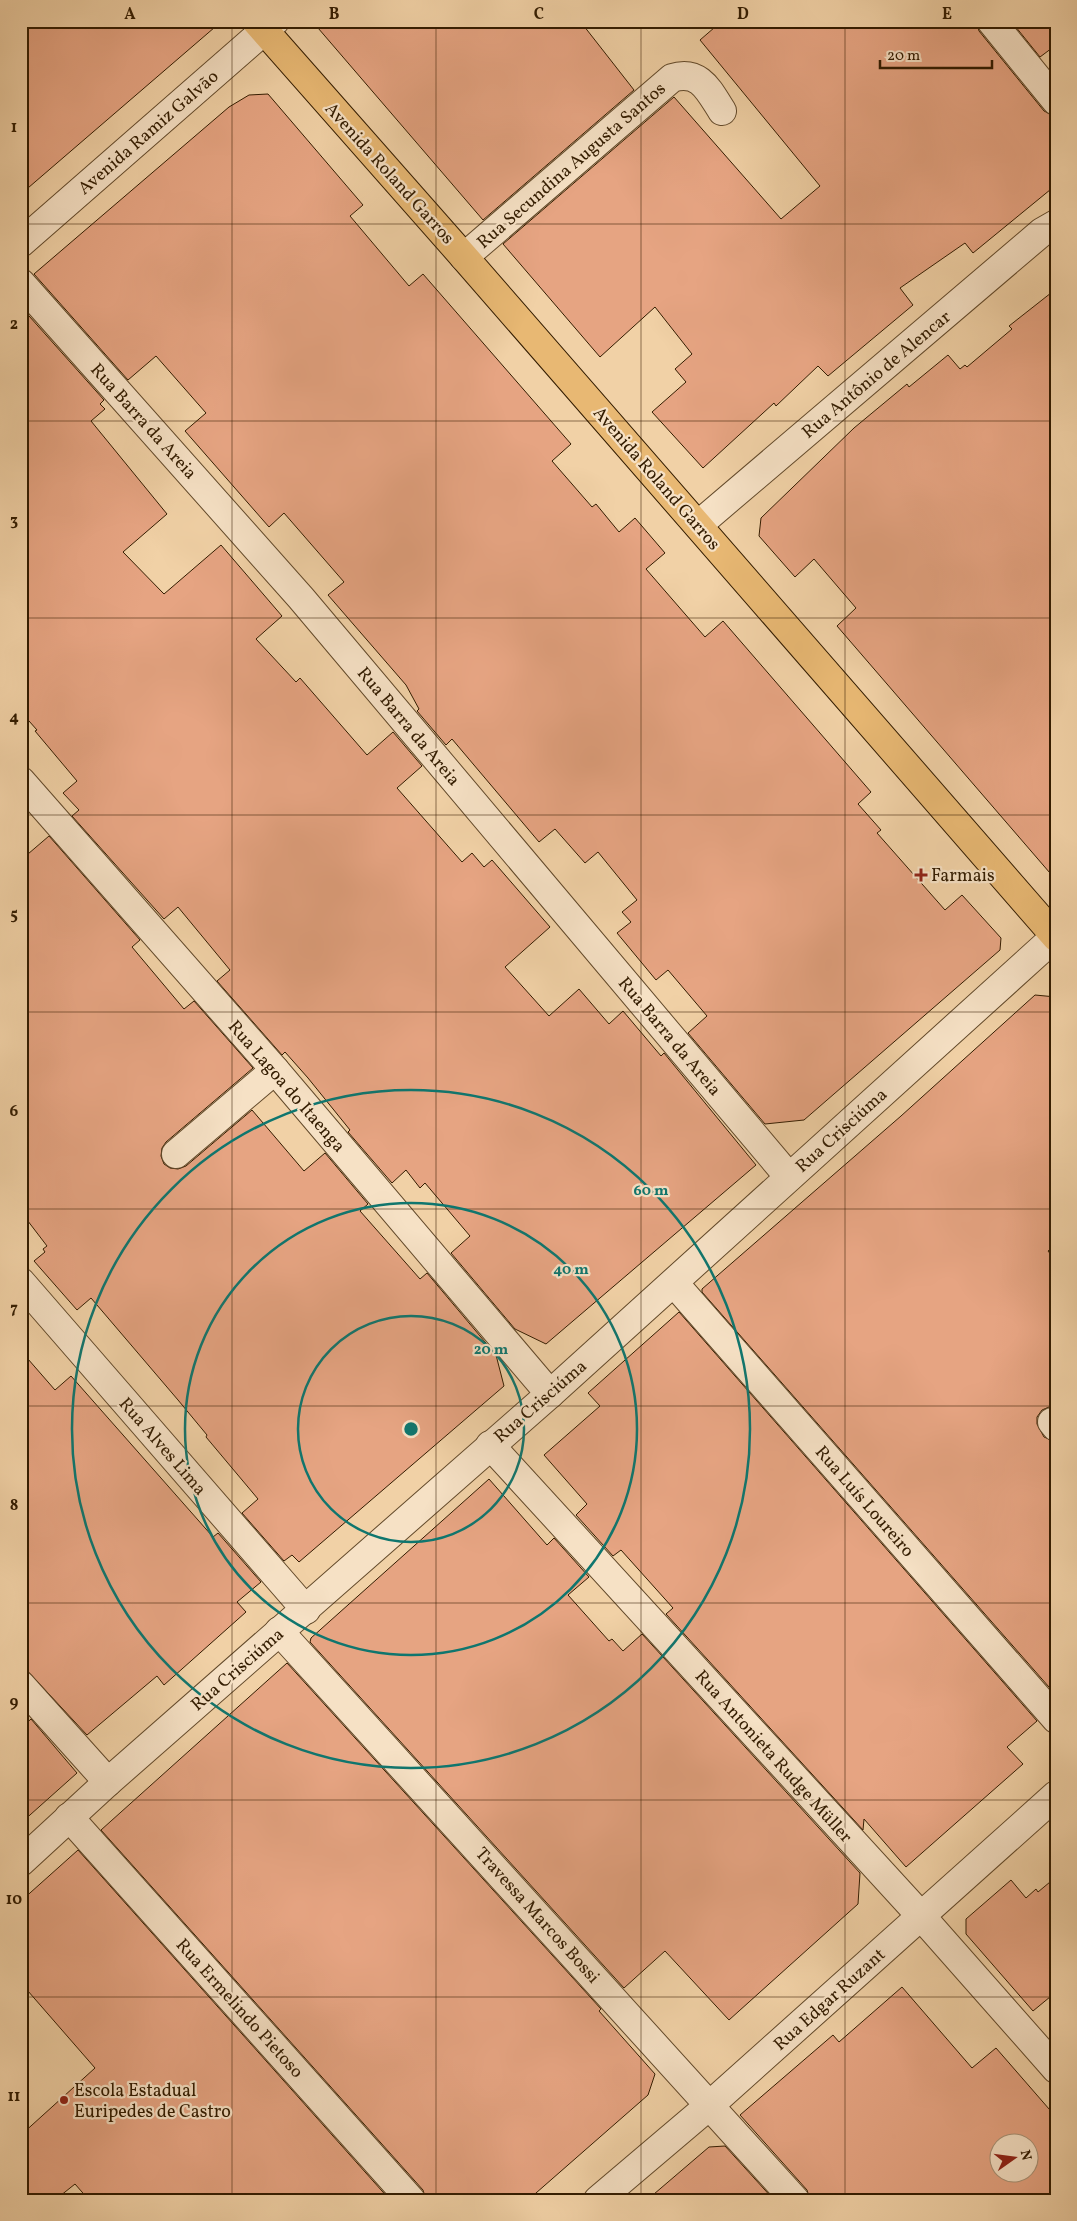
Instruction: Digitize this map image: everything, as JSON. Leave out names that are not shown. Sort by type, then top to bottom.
[{"type":"main road","name":"Avenida Roland Garros","points":[[265,24],[464,257],[1056,936]]},
{"type":"street","points":[[991,21],[1056,102]]},
{"type":"street","name":"Avenida Ramiz Galvão","points":[[21,243],[265,24]]},
{"type":"street","name":"Rua Secundina Augusta Santos","points":[[464,257],[672,78],[682,75],[693,77],[704,84],[722,110]]},
{"type":"street","name":"Rua Antônio de Alencar","points":[[698,525],[1042,232],[1056,224]]},
{"type":"street","name":"Rua Barra da Areia","points":[[21,283],[301,598],[789,1177]]},
{"type":"street","name":"Rua Lagoa do Itaenga","points":[[21,781],[275,1070],[550,1394]]},
{"type":"street","name":"Rua Crisciúma","points":[[21,1862],[108,1782],[550,1394],[1056,936]]},
{"type":"street","points":[[176,1154],[275,1070]]},
{"type":"street","name":"Rua Alves Lima","points":[[21,1282],[306,1610]]},
{"type":"street","name":"Rua Luís Loureiro","points":[[674,1282],[1056,1719]]},
{"type":"street","name":"Rua Antonieta Rudge Müller","points":[[490,1445],[921,1916],[1056,2069]]},
{"type":"street","name":"Travessa Marcos Bossi","points":[[279,1632],[795,2200]]},
{"type":"street","points":[[21,1685],[108,1782]]},
{"type":"street","name":"Rua Edgar Ruzant","points":[[598,2200],[710,2105],[1056,1795]]},
{"type":"street","name":"Rua Ermelindo Pietoso","points":[[69,1817],[411,2200]]},
{"type":"building","points":[[21,21],[222,21],[21,194]]},
{"type":"building","points":[[312,21],[580,21],[634,90],[483,220]]},
{"type":"building","points":[[722,21],[976,21],[979,31],[1044,111],[1056,117],[1056,185],[973,253],[965,243],[900,288],[913,305],[828,376],[818,366],[776,406],[774,403],[703,468],[652,412],[686,382],[675,369],[692,354],[655,307],[600,357],[503,244],[674,97],[781,219],[820,186],[700,40]]},
{"type":"building","points":[[1011,21],[1056,21],[1056,45],[1040,57]]},
{"type":"building","points":[[268,94],[363,205],[350,216],[409,286],[423,274],[571,444],[552,461],[592,507],[596,504],[619,532],[635,518],[665,553],[646,569],[705,637],[723,621],[871,792],[858,804],[881,830],[877,833],[945,910],[962,895],[1001,938],[1000,950],[804,1120],[765,1124],[688,1033],[707,1016],[668,970],[656,980],[617,933],[631,922],[622,912],[637,900],[598,852],[585,863],[555,829],[539,842],[452,739],[446,745],[417,711],[419,709],[406,685],[328,595],[344,582],[284,513],[269,527],[185,431],[206,413],[156,356],[128,380],[34,274],[229,107],[249,95]]},
{"type":"building","points":[[1056,289],[1056,880],[837,626],[856,608],[814,559],[795,577],[759,536],[761,518],[854,428],[907,384],[909,387],[948,355],[960,369],[965,365],[967,367],[1012,329],[1009,326]]},
{"type":"building","points":[[21,307],[104,400],[100,404],[105,409],[91,421],[167,514],[123,552],[164,594],[221,545],[282,616],[256,639],[296,682],[300,678],[367,755],[393,732],[422,766],[397,788],[462,862],[472,853],[484,867],[492,860],[550,927],[505,967],[549,1016],[579,989],[609,1024],[623,1011],[661,1056],[664,1053],[756,1165],[546,1344],[515,1329],[451,1253],[470,1236],[425,1183],[420,1188],[406,1170],[392,1183],[348,1132],[350,1130],[308,1078],[285,1052],[282,1055],[217,981],[230,970],[178,907],[164,919],[72,816],[79,810],[63,793],[77,781],[21,712]]},
{"type":"building","points":[[49,836],[140,940],[132,947],[184,1009],[194,1001],[253,1068],[166,1142],[162,1148],[161,1156],[164,1164],[170,1168],[178,1169],[186,1166],[252,1110],[304,1171],[325,1153],[368,1204],[360,1211],[420,1279],[427,1273],[496,1355],[504,1386],[299,1562],[292,1555],[284,1561],[242,1513],[258,1499],[178,1400],[91,1298],[77,1310],[34,1261],[45,1252],[43,1249],[47,1246],[21,1212],[21,1056],[27,1050],[21,1034],[21,860]]},
{"type":"building","points":[[1035,995],[1056,997],[1056,1244],[1048,1251],[1056,1261],[1056,1407],[1042,1410],[1037,1417],[1037,1424],[1044,1437],[1056,1442],[1056,1695],[702,1292],[702,1289],[901,1116]]},
{"type":"building","points":[[679,1312],[1037,1721],[1007,1747],[1023,1764],[906,1867],[864,1819],[863,1830],[666,1614],[673,1608],[621,1550],[613,1556],[576,1515],[587,1504],[544,1455],[600,1406],[588,1393]]},
{"type":"building","points":[[21,1351],[55,1390],[71,1376],[213,1537],[218,1533],[261,1582],[237,1602],[246,1612],[164,1685],[157,1676],[87,1735],[21,1664]]},
{"type":"building","points":[[489,1479],[547,1545],[554,1538],[589,1577],[568,1595],[609,1641],[612,1639],[623,1651],[642,1634],[860,1873],[858,1904],[729,2020],[665,1951],[624,1988],[310,1642],[311,1638]]},
{"type":"building","points":[[287,1663],[601,2009],[599,2011],[655,2074],[648,2095],[528,2200],[426,2200],[423,2190],[101,1830]]},
{"type":"building","points":[[31,1719],[77,1773],[21,1823],[21,1728]]},
{"type":"building","points":[[78,1850],[390,2200],[89,2200],[75,2184],[55,2200],[21,2200],[21,2135],[95,2068],[21,1983],[21,1901]]},
{"type":"building","points":[[1056,1877],[1056,1992],[1033,2011],[966,1934],[966,1919],[1011,1880],[1026,1898],[1036,1889],[1038,1892]]},
{"type":"building","points":[[902,1987],[972,2068],[996,2048],[1056,2117],[1056,2200],[810,2200],[807,2190],[740,2115],[833,2035],[839,2042]]},
{"type":"building","points":[[725,2146],[774,2200],[647,2200],[709,2147]]},
{"type":"place","name":"Farmais","points":[[921,875]]},
{"type":"place","name":"Escola Estadual Euripedes de Castro","points":[[64,2100]]}]
